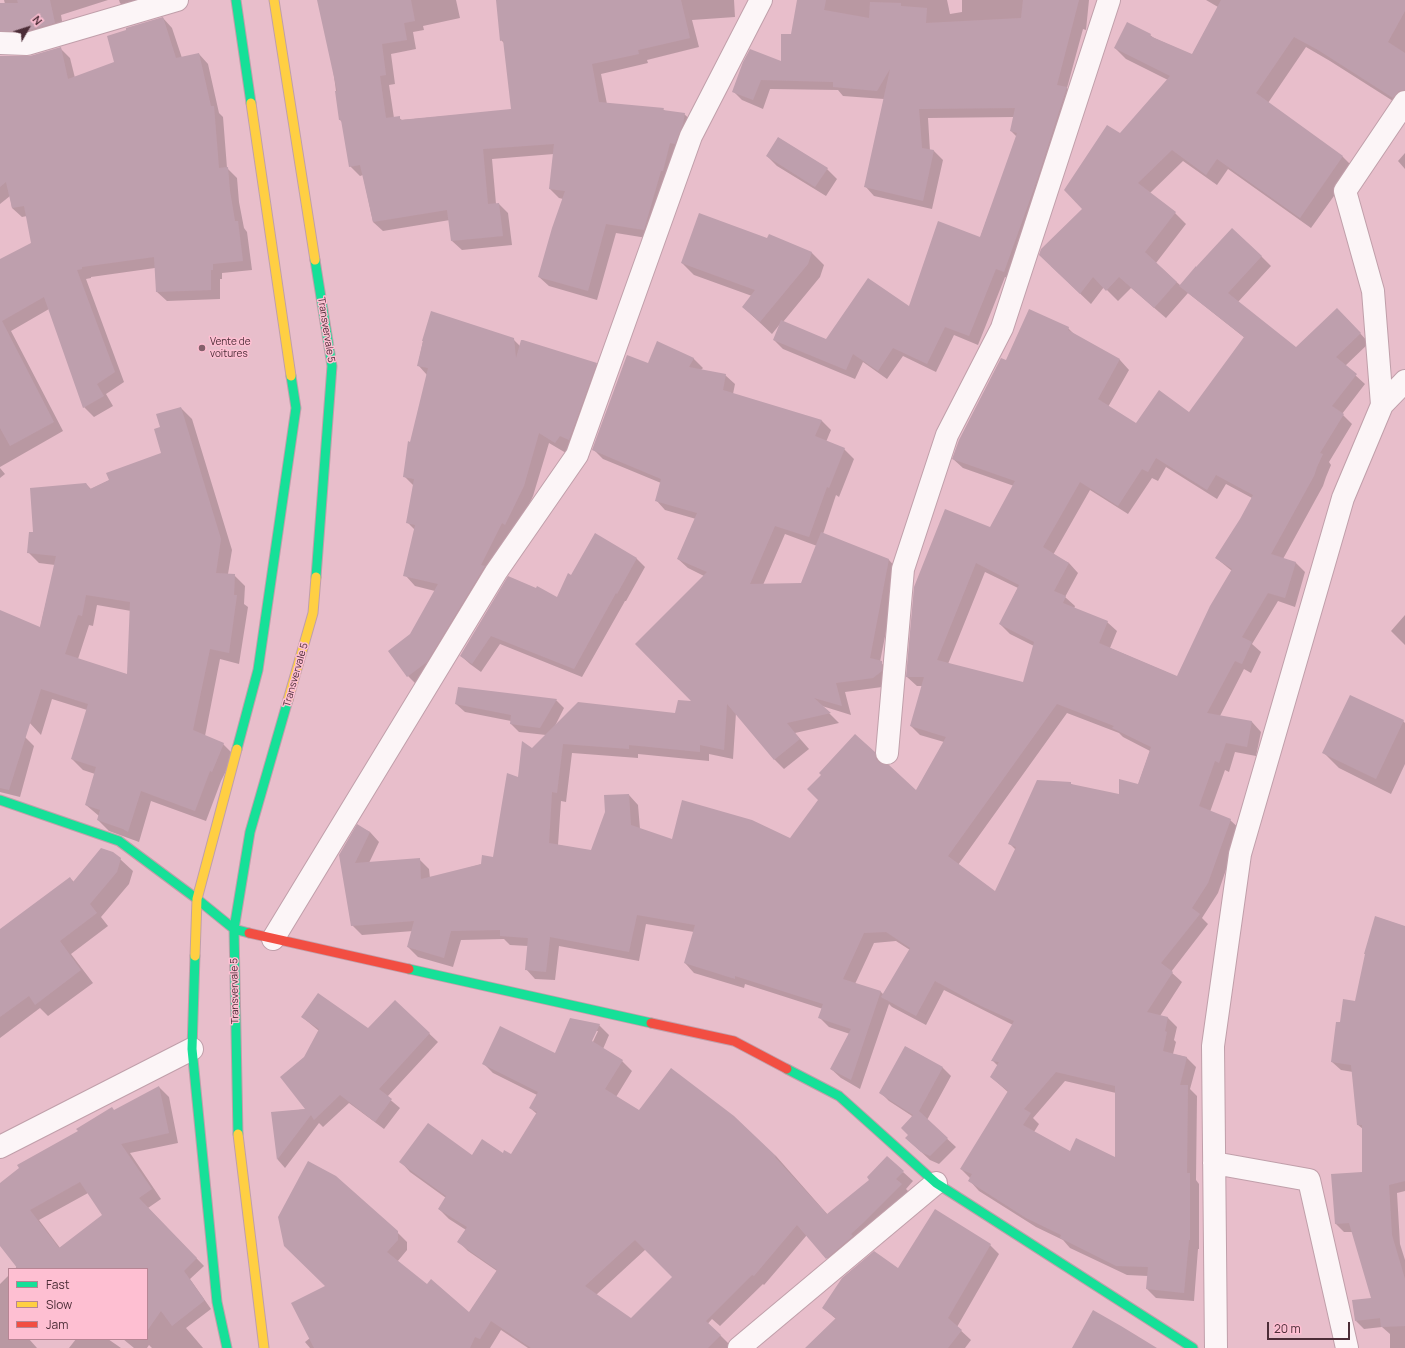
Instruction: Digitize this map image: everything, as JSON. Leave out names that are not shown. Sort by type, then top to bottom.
[{"type":"street","points":[[0,43],[26,44],[177,0]]},
{"type":"street","points":[[227,1348],[218,1302],[192,1049],[197,899],[258,670],[296,408],[236,0]]},
{"type":"street","name":"Transvervale 5","points":[[264,1348],[238,1143],[234,929],[250,832],[313,613],[332,366],[274,0]]},
{"type":"street","points":[[273,939],[496,572],[577,455],[690,136],[761,0]]},
{"type":"street","points":[[887,753],[902,568],[947,435],[1002,328],[1109,0]]},
{"type":"street","points":[[1382,405],[1373,291],[1345,191],[1405,102]]},
{"type":"street","points":[[1216,1348],[1213,1046],[1240,854],[1344,498],[1382,405],[1405,381]]},
{"type":"street","points":[[0,800],[119,841],[197,899],[234,929],[273,939],[734,1041],[839,1096],[936,1183],[1193,1348]]},
{"type":"street","points":[[0,1147],[192,1049]]},
{"type":"street","points":[[1214,1164],[1310,1180],[1347,1348]]},
{"type":"street","points":[[739,1348],[936,1183]]},
{"type":"building","points":[[17,0],[50,0],[55,23],[25,31],[0,31],[0,3],[18,3]]},
{"type":"building","points":[[317,0],[411,0],[415,21],[404,23],[407,40],[382,44],[386,75],[380,76],[386,118],[400,116],[400,120],[511,109],[503,40],[500,41],[496,0],[681,0],[690,38],[638,50],[639,54],[592,64],[599,102],[664,108],[663,110],[685,113],[683,124],[675,144],[670,143],[663,171],[661,171],[644,230],[606,224],[588,291],[538,277],[552,228],[565,191],[549,189],[554,144],[483,149],[488,204],[499,203],[503,236],[451,241],[447,210],[373,222],[360,165],[349,167],[341,120],[339,120],[335,91],[337,91]]},
{"type":"building","points":[[797,0],[826,0],[824,10],[869,18],[870,2],[901,3],[901,6],[927,8],[926,23],[1021,18],[1023,0],[1079,0],[1057,85],[1067,87],[1037,180],[1004,272],[996,269],[969,336],[945,327],[927,364],[893,348],[878,371],[853,354],[846,370],[773,340],[781,320],[826,339],[868,278],[909,306],[938,221],[980,237],[1017,133],[1010,131],[1015,108],[919,109],[922,148],[934,150],[923,201],[864,187],[890,69],[877,91],[833,87],[833,82],[761,80],[753,100],[732,92],[743,62],[750,49],[781,61],[781,34],[791,34]]},
{"type":"building","points":[[1221,0],[1405,0],[1405,11],[1388,42],[1405,53],[1405,90],[1399,91],[1393,98],[1318,50],[1294,37],[1256,93],[1343,156],[1300,218],[1217,159],[1206,175],[1172,150],[1138,183],[1176,212],[1145,252],[1177,282],[1154,308],[1119,277],[1106,291],[1093,277],[1080,294],[1039,255],[1041,249],[1082,209],[1064,190],[1107,125],[1120,133],[1170,76],[1114,48],[1127,22],[1151,34],[1150,36],[1192,54]]},
{"type":"building","points":[[163,17],[176,58],[199,53],[211,106],[214,106],[219,168],[228,167],[230,191],[235,221],[238,221],[243,261],[213,264],[213,270],[211,270],[211,290],[156,292],[154,257],[82,267],[82,269],[77,270],[115,372],[97,384],[104,396],[83,408],[44,297],[2,321],[54,422],[10,446],[0,428],[0,259],[31,243],[24,206],[12,208],[6,182],[0,187],[0,56],[30,56],[61,47],[68,79],[114,62],[107,36],[126,30],[126,28]]},
{"type":"building","points":[[778,137],[828,168],[815,187],[766,156]]},
{"type":"building","points":[[699,213],[767,238],[769,234],[812,252],[808,264],[760,322],[742,307],[755,290],[681,263]]},
{"type":"building","points":[[1232,228],[1262,256],[1228,293],[1296,347],[1337,308],[1361,333],[1336,357],[1357,374],[1332,406],[1344,414],[1320,453],[1323,454],[1314,476],[1271,554],[1296,562],[1285,598],[1268,593],[1242,637],[1252,642],[1242,664],[1235,661],[1207,713],[1252,721],[1247,747],[1226,743],[1219,763],[1215,761],[1199,806],[1231,819],[1208,883],[1192,908],[1200,914],[1161,963],[1173,972],[1147,1012],[1168,1017],[1163,1051],[1187,1057],[1180,1085],[1188,1085],[1187,1173],[1190,1173],[1190,1240],[1184,1293],[1146,1289],[1148,1267],[1116,1266],[1060,1238],[1061,1235],[1026,1218],[968,1181],[972,1174],[960,1169],[1008,1091],[990,1077],[999,1062],[991,1061],[1014,1021],[981,1006],[935,981],[916,1016],[881,997],[910,948],[886,932],[864,933],[843,979],[881,991],[851,1080],[830,1069],[851,1029],[818,1018],[823,1004],[735,976],[735,979],[684,963],[695,925],[637,915],[629,952],[550,937],[546,972],[525,970],[528,938],[500,936],[500,930],[451,931],[444,958],[407,947],[414,921],[351,926],[339,855],[357,824],[370,832],[355,863],[420,858],[421,879],[481,864],[482,855],[493,857],[507,773],[518,777],[522,741],[532,748],[578,702],[675,713],[678,700],[691,701],[635,644],[707,572],[677,559],[697,513],[655,501],[661,479],[592,450],[627,355],[648,363],[657,341],[694,358],[689,367],[726,374],[723,390],[822,420],[815,436],[845,448],[829,488],[827,487],[809,537],[775,526],[750,584],[801,583],[821,532],[889,559],[870,658],[882,661],[882,671],[873,678],[836,683],[842,706],[814,698],[831,713],[787,723],[800,739],[774,760],[727,704],[724,750],[700,745],[700,752],[629,745],[629,749],[563,744],[557,793],[552,792],[549,843],[591,850],[605,812],[604,795],[629,794],[631,825],[672,839],[682,800],[752,820],[790,838],[818,800],[807,789],[821,775],[819,773],[855,734],[875,752],[876,759],[880,763],[889,765],[916,790],[946,737],[910,726],[924,677],[906,677],[914,587],[945,509],[990,527],[1015,481],[952,459],[959,440],[1001,358],[1006,360],[1029,309],[1069,327],[1068,330],[1120,359],[1098,399],[1136,423],[1159,390],[1189,412],[1244,337],[1179,286]],"holes":[[[1156,458],[1207,490],[1216,475],[1253,495],[1240,519],[1215,558],[1232,569],[1210,606],[1177,676],[1099,643],[1108,621],[1063,603],[1066,596],[1054,591],[1069,563],[1043,547],[1080,482],[1118,506],[1142,469],[1148,472]],[[976,563],[1019,585],[999,624],[1034,642],[1023,682],[937,660]],[[1057,704],[1114,726],[1112,728],[1151,747],[1138,784],[1119,779],[1119,794],[1071,784],[1071,782],[1037,780],[1008,844],[1016,847],[995,891],[948,856]],[[1056,1072],[1115,1086],[1115,1157],[1076,1138],[1070,1151],[1023,1125],[1031,1113],[1024,1109]]]},
{"type":"building","points":[[431,311],[514,338],[516,358],[521,340],[523,340],[597,363],[569,440],[560,436],[555,443],[539,433],[524,486],[505,525],[502,523],[481,565],[485,566],[427,662],[407,677],[388,651],[410,634],[438,584],[403,576],[415,525],[406,523],[414,479],[403,477],[408,441],[410,442],[428,368],[417,366],[422,341]]},
{"type":"building","points":[[181,407],[221,539],[216,573],[235,574],[234,595],[237,595],[229,653],[210,649],[193,730],[224,743],[212,772],[210,771],[195,811],[141,791],[128,832],[97,820],[100,810],[85,805],[96,767],[71,759],[88,704],[41,689],[9,790],[0,788],[0,610],[40,627],[56,556],[27,553],[29,532],[33,532],[30,488],[86,483],[90,489],[109,480],[106,473],[161,453],[154,429],[160,427],[156,414]],"holes":[[[86,595],[130,602],[127,674],[65,654],[78,615],[82,616]]]},
{"type":"building","points":[[595,533],[637,558],[574,669],[491,636],[472,664],[460,656],[508,576],[536,588],[537,586],[557,597],[568,573],[571,575]]},
{"type":"building","points":[[458,687],[557,699],[540,728],[510,724],[511,715],[455,704]]},
{"type":"building","points":[[1350,695],[1404,720],[1376,779],[1322,753]]},
{"type":"building","points":[[101,848],[113,852],[121,858],[117,872],[90,904],[97,913],[60,941],[81,970],[35,1005],[29,996],[0,1017],[0,929],[70,877],[73,882]]},
{"type":"building","points":[[1375,916],[1405,926],[1405,1181],[1389,1185],[1392,1235],[1405,1279],[1405,1326],[1381,1327],[1380,1318],[1355,1321],[1352,1300],[1371,1298],[1349,1223],[1335,1224],[1331,1174],[1362,1172],[1362,1125],[1357,1125],[1351,1065],[1331,1062],[1336,1022],[1340,1022],[1343,999],[1355,1001],[1364,954]]},
{"type":"building","points":[[318,993],[368,1028],[395,1000],[430,1033],[379,1089],[392,1099],[375,1122],[340,1095],[314,1120],[311,1115],[277,1160],[271,1112],[305,1109],[280,1077],[304,1057],[319,1029],[301,1017]]},
{"type":"building","points":[[570,1018],[600,1024],[592,1041],[623,1060],[605,1089],[639,1110],[671,1068],[734,1116],[776,1156],[775,1157],[827,1214],[869,1180],[867,1177],[887,1156],[904,1171],[896,1179],[902,1184],[851,1234],[853,1236],[826,1259],[797,1225],[754,1276],[752,1275],[706,1321],[721,1335],[708,1348],[531,1348],[491,1321],[480,1339],[475,1337],[470,1348],[314,1348],[291,1303],[325,1286],[284,1246],[278,1217],[308,1161],[336,1176],[398,1231],[398,1240],[387,1252],[427,1284],[431,1279],[469,1312],[497,1270],[457,1242],[467,1227],[438,1209],[446,1196],[399,1162],[428,1123],[472,1155],[482,1139],[503,1153],[504,1150],[511,1154],[537,1112],[529,1108],[538,1092],[482,1064],[500,1026],[555,1053]],"holes":[[[635,1240],[672,1277],[631,1318],[585,1286]]]},
{"type":"building","points":[[905,1046],[943,1067],[919,1111],[948,1138],[930,1156],[921,1152],[905,1138],[908,1135],[901,1128],[913,1115],[879,1093]]},
{"type":"building","points":[[159,1086],[169,1133],[121,1144],[152,1189],[139,1198],[197,1258],[184,1271],[204,1301],[172,1326],[161,1311],[148,1330],[148,1268],[17,1268],[0,1246],[0,1183],[19,1168],[17,1165],[78,1131],[76,1129],[112,1107],[114,1110]],"holes":[[[80,1182],[102,1215],[59,1248],[30,1210]]]},
{"type":"building","points":[[935,1209],[991,1244],[948,1318],[962,1330],[948,1348],[805,1348],[836,1318],[822,1308],[842,1278],[874,1251],[898,1268]]},
{"type":"building","points":[[1093,1310],[1121,1326],[1157,1348],[1072,1348]]},
{"type":"traffic: fast","points":[[236,0],[251,103]]},
{"type":"traffic: fast","points":[[315,260],[332,366],[316,577]]},
{"type":"traffic: fast","points":[[237,749],[258,670],[296,408],[291,376]]},
{"type":"traffic: fast","points":[[238,1134],[234,929],[250,832],[288,700]]},
{"type":"traffic: fast","points":[[0,800],[119,841],[197,899],[234,929],[249,933]]},
{"type":"traffic: fast","points":[[195,956],[192,1049],[217,1302],[227,1348]]},
{"type":"traffic: fast","points":[[409,969],[651,1023]]},
{"type":"traffic: fast","points":[[787,1069],[839,1096],[936,1183],[1193,1348]]},
{"type":"traffic: slow","points":[[274,0],[315,260]]},
{"type":"traffic: slow","points":[[251,103],[291,376]]},
{"type":"traffic: slow","points":[[288,700],[313,613],[316,577]]},
{"type":"traffic: slow","points":[[195,956],[197,899],[237,749]]},
{"type":"traffic: slow","points":[[238,1134],[264,1348]]},
{"type":"traffic: jam","points":[[249,933],[409,969]]},
{"type":"traffic: jam","points":[[651,1023],[734,1041],[787,1069]]},
{"type":"place","name":"Vente de voitures","points":[[202,348]]}]
